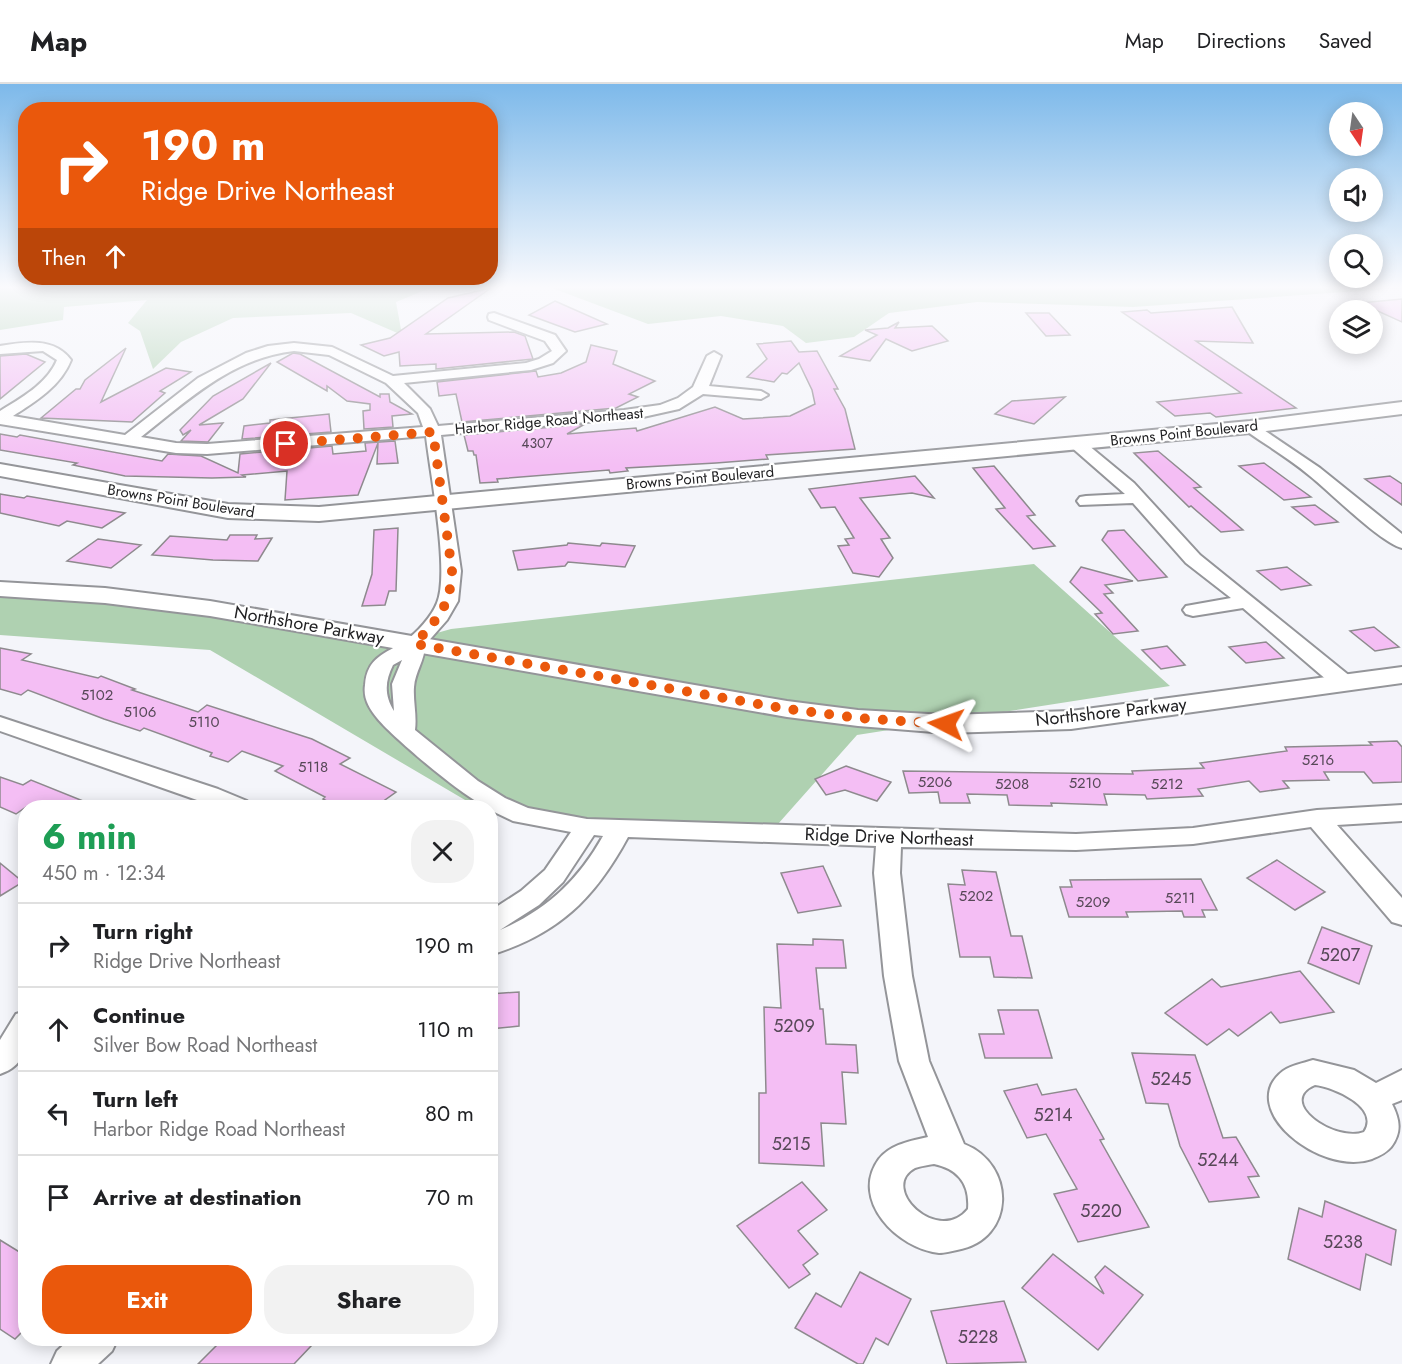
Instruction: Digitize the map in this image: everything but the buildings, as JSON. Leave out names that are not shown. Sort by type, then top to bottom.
[{"type":"street","points":[[0,350],[45,348],[55,351],[64,360],[62,368],[42,389],[0,419]]},
{"type":"street","points":[[129,439],[203,381],[236,363],[268,350],[288,348]]},
{"type":"street","points":[[302,348],[326,350],[391,380],[535,366],[547,362],[558,354],[557,348]]},
{"type":"street","points":[[714,356],[700,389],[761,396]]},
{"type":"street","name":"Ridge Drive Northeast","points":[[391,380],[421,406],[433,432],[452,571],[448,601],[440,616],[415,644],[415,653],[403,684],[406,714],[403,732],[490,800]]},
{"type":"street","name":"Harbor Ridge Road Northeast","points":[[0,419],[176,448],[207,450],[637,414],[678,403],[700,389]]},
{"type":"street","name":"Browns Point Boulevard","points":[[0,470],[167,502],[246,513],[319,514],[1250,427],[1402,408]]},
{"type":"street","points":[[1250,427],[1314,471],[1402,543]]},
{"type":"street","points":[[1076,443],[1138,498],[1193,559],[1343,682]]},
{"type":"street","points":[[1086,501],[1138,498]]},
{"type":"street","name":"Northshore Parkway","points":[[0,589],[180,603],[787,709],[858,718],[946,724],[1071,720],[1402,675]]},
{"type":"street","points":[[1193,610],[1246,602]]},
{"type":"street","points":[[0,724],[222,800]]},
{"type":"street","name":"Ridge Drive Northeast","points":[[498,805],[522,815],[587,827],[889,838],[1113,841],[1193,836],[1317,818],[1402,813]]},
{"type":"street","points":[[1317,818],[1402,915]]},
{"type":"street","points":[[498,919],[530,898],[554,876],[587,827]]},
{"type":"street","points":[[498,942],[536,925],[571,897],[590,878],[620,828]]},
{"type":"street","points":[[889,838],[887,873],[898,976],[914,1061],[951,1153]]},
{"type":"street","points":[[0,1062],[18,1039]]},
{"type":"street","points":[[1373,1099],[1402,1083]]},
{"type":"street","points":[[70,1364],[90,1346]]},
{"type":"green space","points":[[146,348],[175,348],[153,369]]},
{"type":"green space","points":[[1034,564],[1170,686],[857,735],[761,843],[498,814],[498,800],[465,800],[210,650],[0,635],[0,597],[138,599],[387,647],[451,629]]},
{"type":"route","points":[[286,444],[433,432],[452,571],[451,585],[448,601],[440,616],[415,644],[787,709],[858,718],[946,724]]}]
